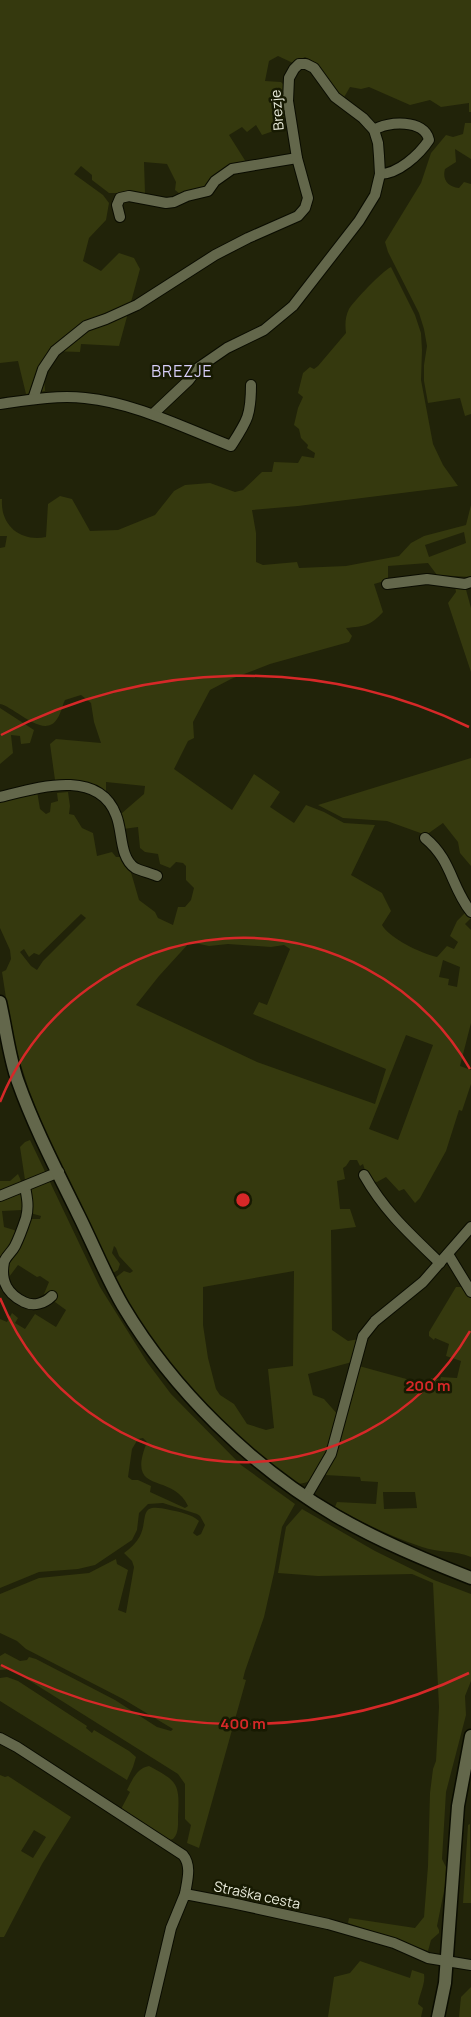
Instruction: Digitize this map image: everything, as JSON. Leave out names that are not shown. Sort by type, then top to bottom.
[{"type":"street","name":"Brezje","points":[[33,399],[43,370],[55,352],[86,326],[137,305],[215,255],[298,216],[305,208],[308,198],[297,158],[288,101],[289,78],[294,69],[300,64],[306,64],[314,68],[335,97],[363,118],[374,130]]},
{"type":"street","points":[[153,414],[189,380],[198,368],[227,348],[264,330],[293,306],[359,220],[375,196],[380,174],[378,143],[374,130],[382,124],[404,124],[424,130],[428,134],[429,140],[425,146],[400,168],[389,174],[380,174]]},
{"type":"street","points":[[120,216],[117,205],[120,198],[129,196],[166,203],[174,202],[187,196],[208,191],[215,181],[232,169],[297,158]]},
{"type":"street","points":[[0,404],[33,399],[83,398],[111,402],[153,414],[231,446],[247,421],[251,408],[251,386]]},
{"type":"street","points":[[387,584],[427,579],[465,584],[471,582]]},
{"type":"street","points":[[0,796],[73,784],[90,788],[107,800],[116,815],[123,850],[134,867],[157,876]]},
{"type":"street","points":[[425,838],[436,847],[445,859],[471,912]]},
{"type":"street","points":[[0,1002],[18,1081],[123,1305],[161,1362],[188,1393],[236,1442],[306,1497],[336,1516],[406,1552],[471,1578]]},
{"type":"street","points":[[0,1196],[59,1172]]},
{"type":"street","points":[[364,1175],[377,1198],[405,1230],[440,1263]]},
{"type":"street","points":[[25,1187],[28,1202],[27,1216],[14,1248],[2,1263],[3,1282],[6,1289],[14,1297],[28,1304],[45,1303],[52,1296]]},
{"type":"street","points":[[306,1497],[331,1454],[363,1336],[375,1321],[423,1282],[471,1227]]},
{"type":"street","points":[[448,1254],[471,1292]]},
{"type":"street","points":[[438,2017],[445,1983],[458,1806],[471,1736]]},
{"type":"street","points":[[0,1738],[17,1747],[188,1860],[185,1894],[171,1928],[150,2017]]},
{"type":"street","name":"Straška cesta","points":[[185,1894],[232,1902],[328,1924],[394,1943],[428,1958],[471,1964]]},
{"type":"green space","points":[[0,0],[471,0],[471,112],[469,112],[469,103],[441,107],[430,100],[410,105],[369,87],[361,89],[350,87],[343,99],[311,60],[305,57],[293,63],[278,56],[269,61],[265,81],[281,82],[286,87],[288,126],[262,135],[256,125],[247,132],[242,127],[229,135],[246,162],[214,181],[198,189],[180,194],[175,190],[176,182],[167,164],[144,162],[145,193],[109,193],[92,180],[92,175],[81,166],[74,174],[103,195],[109,203],[106,220],[89,238],[83,261],[101,271],[119,253],[134,258],[140,269],[119,346],[81,344],[80,352],[50,351],[43,361],[45,391],[26,394],[18,361],[0,363]]},
{"type":"green space","points":[[465,123],[471,123],[471,159],[455,149],[456,162],[445,169],[444,176],[445,180],[452,186],[459,188],[464,182],[471,184],[471,414],[465,416],[460,398],[428,403],[424,381],[427,346],[424,329],[419,313],[388,252],[385,242],[421,183],[431,153],[446,135],[453,137],[463,134]]},
{"type":"green space","points":[[391,267],[415,315],[421,333],[421,380],[433,444],[443,465],[458,486],[252,510],[256,533],[256,562],[263,565],[297,562],[299,568],[346,566],[399,556],[411,543],[424,536],[466,525],[471,505],[471,577],[437,575],[428,563],[388,566],[388,580],[374,584],[383,612],[367,624],[346,628],[352,636],[349,642],[270,664],[231,679],[210,690],[193,722],[194,738],[188,741],[174,769],[232,810],[254,774],[280,792],[270,807],[294,823],[306,805],[344,823],[375,825],[351,875],[382,893],[391,911],[382,925],[391,935],[415,949],[437,957],[447,946],[454,949],[458,942],[450,936],[457,921],[467,911],[471,915],[471,918],[465,924],[471,930],[471,1023],[460,1066],[471,1070],[471,1084],[462,1111],[459,1110],[446,1151],[420,1198],[415,1203],[404,1189],[399,1191],[386,1177],[377,1182],[368,1180],[363,1164],[360,1166],[357,1160],[350,1160],[343,1168],[345,1179],[337,1181],[340,1209],[350,1209],[356,1227],[331,1230],[332,1330],[348,1341],[359,1339],[352,1362],[308,1374],[313,1395],[324,1399],[339,1416],[319,1469],[309,1481],[298,1484],[257,1455],[215,1416],[177,1374],[143,1327],[115,1278],[124,1271],[130,1273],[133,1271],[119,1256],[114,1246],[112,1253],[120,1264],[118,1270],[113,1273],[50,1143],[29,1090],[12,1037],[2,972],[6,970],[11,959],[10,950],[0,928],[0,799],[37,791],[40,809],[46,814],[50,812],[51,803],[58,801],[57,793],[68,792],[69,814],[74,815],[82,828],[93,833],[97,856],[112,852],[116,857],[123,857],[130,869],[139,900],[155,912],[158,918],[173,925],[178,907],[185,907],[191,900],[194,888],[186,880],[186,866],[183,863],[176,862],[170,868],[160,864],[158,854],[145,852],[140,848],[138,827],[123,829],[119,814],[144,794],[145,786],[106,782],[106,794],[88,783],[55,780],[50,744],[56,739],[101,743],[94,722],[91,703],[81,695],[65,700],[57,719],[51,725],[45,726],[37,724],[0,704],[0,548],[5,547],[7,536],[0,536],[0,499],[2,499],[2,509],[8,524],[14,530],[28,537],[46,537],[48,504],[60,496],[72,499],[90,531],[118,530],[155,515],[174,491],[185,485],[210,483],[235,492],[243,490],[262,472],[272,472],[274,462],[298,463],[302,456],[314,458],[315,453],[307,448],[308,445],[301,438],[299,429],[294,425],[303,397],[298,393],[303,373],[310,367],[314,369],[318,366],[346,333],[349,309],[368,286]],"holes":[[[464,532],[466,543],[429,557],[425,545]],[[81,914],[86,918],[43,961],[37,970],[31,966],[20,952],[24,949],[29,957],[34,953],[39,955]],[[190,942],[209,946],[228,944],[271,947],[284,945],[290,949],[267,1005],[259,1002],[253,1014],[386,1069],[375,1104],[257,1062],[136,1005]],[[443,960],[460,967],[457,987],[448,985],[449,979],[439,977]],[[406,1035],[433,1045],[398,1140],[369,1129]],[[294,1271],[293,1366],[268,1369],[274,1428],[266,1430],[247,1424],[234,1404],[220,1395],[216,1389],[208,1358],[203,1325],[203,1287]]]},
{"type":"green space","points":[[454,581],[465,586],[471,608],[471,672],[448,603],[456,592]]},
{"type":"green space","points":[[0,708],[34,730],[30,743],[21,744],[20,736],[11,735],[13,753],[0,764]]},
{"type":"green space","points":[[471,758],[471,866],[460,853],[458,842],[443,823],[426,835],[387,821],[343,818],[318,805]]},
{"type":"green space","points":[[30,1140],[100,1287],[147,1362],[171,1394],[241,1465],[295,1504],[282,1527],[264,1617],[245,1671],[243,1679],[246,1680],[199,1848],[187,1843],[191,1825],[185,1819],[185,1784],[178,1774],[11,1669],[0,1670],[0,1656],[5,1653],[20,1661],[27,1660],[29,1657],[36,1659],[115,1700],[157,1727],[171,1731],[173,1729],[123,1699],[26,1649],[17,1641],[0,1633],[0,1594],[39,1578],[89,1573],[116,1559],[117,1564],[128,1570],[118,1610],[126,1613],[134,1567],[132,1561],[124,1553],[140,1536],[148,1510],[160,1508],[192,1517],[199,1521],[193,1533],[197,1536],[201,1534],[205,1525],[197,1514],[163,1503],[148,1504],[139,1513],[137,1530],[132,1540],[95,1565],[78,1569],[39,1572],[0,1588],[0,1319],[7,1322],[12,1313],[18,1318],[15,1323],[25,1329],[35,1314],[56,1327],[66,1310],[44,1294],[49,1282],[18,1265],[6,1281],[6,1270],[29,1219],[40,1219],[41,1216],[30,1213],[20,1147]],"holes":[[[143,1438],[147,1442],[142,1459],[142,1470],[146,1477],[181,1495],[188,1506],[185,1508],[150,1492],[151,1486],[128,1477],[132,1449],[138,1439]]]},
{"type":"green space","points":[[18,1174],[23,1192],[22,1210],[2,1211],[4,1227],[18,1233],[10,1250],[0,1258],[0,1181],[10,1181]]},
{"type":"green space","points":[[456,1287],[461,1287],[471,1298],[471,1557],[458,1553],[428,1549],[356,1519],[335,1507],[337,1502],[376,1504],[378,1482],[361,1481],[360,1477],[325,1475],[337,1452],[359,1366],[410,1380],[430,1383],[431,1378],[440,1380],[441,1377],[457,1378],[461,1361],[446,1356],[449,1344],[435,1338],[434,1340],[429,1336],[429,1332]],"holes":[[[383,1492],[415,1492],[417,1508],[384,1509]]]},
{"type":"green space","points":[[302,1509],[375,1551],[434,1580],[471,1594],[471,1681],[465,1696],[466,1715],[446,1792],[442,1859],[448,1871],[437,1926],[439,1933],[431,1940],[428,1951],[348,1923],[349,1918],[415,1928],[424,1917],[428,1866],[430,1793],[436,1761],[439,1707],[433,1583],[412,1574],[318,1576],[278,1573],[286,1527]]},
{"type":"green space","points":[[7,1677],[18,1681],[87,1726],[86,1728],[92,1733],[94,1730],[136,1757],[127,1780],[0,1701],[0,1678]]},
{"type":"green space","points":[[149,1766],[171,1780],[177,1790],[178,1828],[173,1839],[169,1840],[120,1811],[130,1792],[127,1790],[133,1779],[141,1769]]},
{"type":"green space","points":[[0,1775],[8,1776],[71,1817],[42,1864],[4,1937],[0,1937]],"holes":[[[34,1830],[46,1837],[33,1858],[21,1851]]]},
{"type":"green space","points":[[470,1824],[471,1903],[463,1903],[468,1825]]},
{"type":"green space","points":[[360,1961],[410,1978],[412,1970],[424,1974],[418,2004],[423,2008],[421,2017],[328,2017],[334,1977],[350,1973]]},
{"type":"green space","points":[[471,1987],[471,2017],[459,2017],[461,1997]]},
{"type":"district","name":"BREZJE","points":[[182,371]]}]
